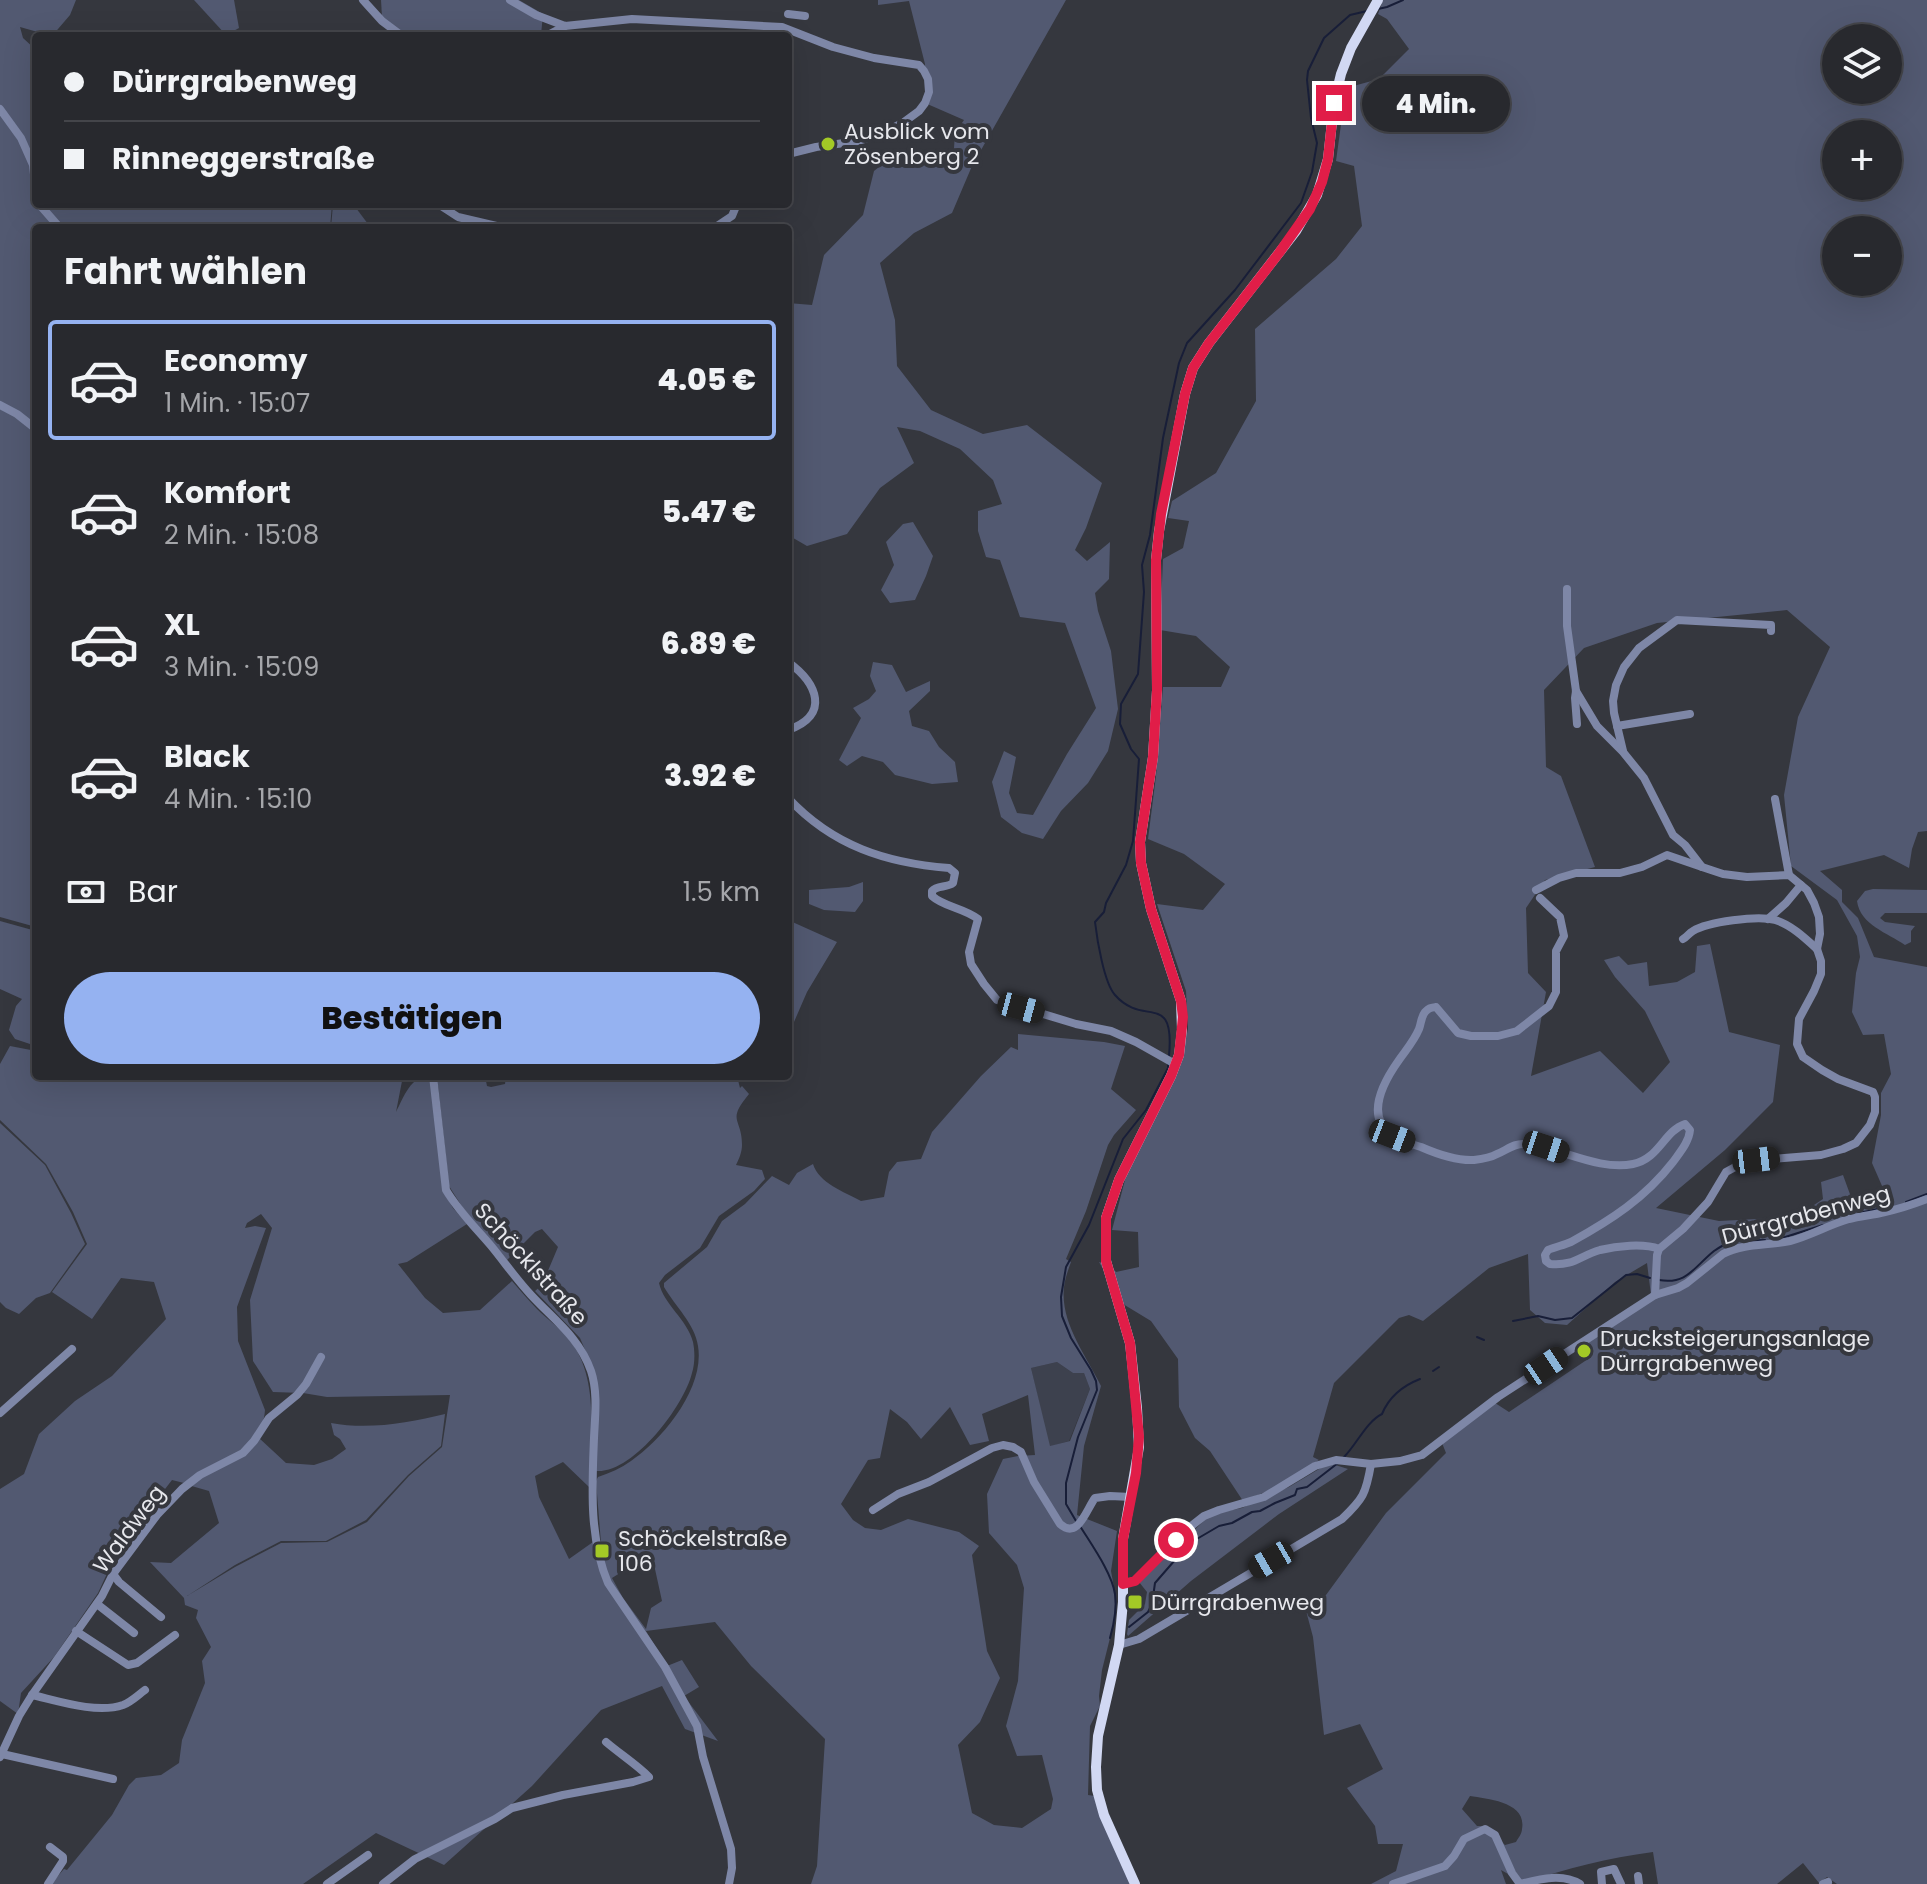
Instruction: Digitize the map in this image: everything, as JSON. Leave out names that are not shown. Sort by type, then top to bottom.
[{"type":"main road","points":[[1135,1884],[1104,1815],[1097,1790],[1098,1736],[1119,1645],[1123,1539],[1139,1451],[1130,1343],[1106,1261],[1106,1218],[1119,1180],[1179,1055],[1182,1030],[1181,1001],[1148,898],[1140,853],[1153,757],[1157,690],[1156,560],[1161,514],[1193,368],[1296,231],[1317,195],[1328,159],[1336,89],[1347,56],[1378,0]]},
{"type":"street","points":[[363,0],[397,32]]},
{"type":"street","points":[[510,0],[536,15],[565,26]]},
{"type":"street","points":[[788,14],[805,16]]},
{"type":"street","points":[[554,32],[565,26],[632,19],[782,27],[833,47],[919,65],[924,71],[929,92],[925,103],[904,122],[879,135],[858,141],[792,153]]},
{"type":"street","points":[[0,109],[21,138],[32,163]]},
{"type":"street","points":[[42,208],[56,224]]},
{"type":"street","points":[[444,208],[458,217],[488,224]]},
{"type":"street","points":[[720,224],[732,216],[735,208]]},
{"type":"street","points":[[0,405],[32,426]]},
{"type":"street","points":[[1567,589],[1567,626],[1577,724]]},
{"type":"street","points":[[1623,752],[1613,701],[1624,667],[1639,648],[1677,620],[1771,625],[1771,631]]},
{"type":"street","points":[[792,666],[811,684],[816,698],[814,710],[806,721],[792,728]]},
{"type":"street","points":[[1576,691],[1597,726],[1644,778],[1673,835],[1702,867]]},
{"type":"street","points":[[1617,726],[1690,714]]},
{"type":"street","points":[[1655,1295],[1659,1249],[1708,1202],[1726,1172],[1746,1161],[1821,1155],[1843,1149],[1856,1143],[1870,1125],[1875,1112],[1873,1092],[1822,1070],[1803,1057],[1797,1044],[1799,1019],[1821,974],[1817,949],[1819,917],[1807,890],[1789,875],[1775,799]]},
{"type":"street","points":[[792,802],[820,826],[859,849],[893,860],[953,870],[953,883],[934,888],[932,896],[978,919],[969,952],[971,964],[997,1000],[1064,1021],[1111,1031],[1175,1064]]},
{"type":"street","points":[[1659,1249],[1648,1245],[1599,1250],[1565,1265],[1550,1264],[1545,1255],[1548,1250],[1568,1244],[1638,1200],[1659,1180],[1686,1143],[1690,1130],[1685,1124],[1675,1129],[1652,1155],[1630,1165],[1601,1162],[1520,1143],[1495,1156],[1464,1160],[1392,1136],[1382,1126],[1378,1112],[1380,1093],[1412,1043],[1425,1013],[1431,1008],[1436,1007],[1458,1033],[1498,1036],[1530,1022],[1549,1006],[1556,992],[1556,951],[1564,936],[1560,917],[1538,894],[1559,878],[1576,873],[1620,873],[1667,855],[1723,874],[1747,877],[1789,875]]},
{"type":"street","points":[[1768,919],[1801,885]]},
{"type":"street","points":[[1683,939],[1694,930],[1709,925],[1750,917],[1777,920],[1817,949]]},
{"type":"street","name":"Schöcklstraße","points":[[433,1080],[446,1190],[456,1207],[492,1246],[524,1288],[577,1342],[592,1373],[595,1398],[594,1526],[600,1565],[608,1583],[677,1687],[697,1726],[703,1757],[731,1849],[729,1884]]},
{"type":"street","name":"Dürrgrabenweg","points":[[1123,1584],[1135,1581],[1204,1516],[1264,1497],[1315,1466],[1336,1460],[1371,1464],[1414,1458],[1428,1451],[1498,1397],[1655,1295],[1687,1283],[1723,1254],[1738,1247],[1790,1241],[1838,1222],[1927,1199]]},
{"type":"street","points":[[0,1413],[72,1349]]},
{"type":"street","name":"Waldweg","points":[[1,1756],[32,1695],[97,1604],[113,1574],[157,1515],[200,1475],[243,1453],[269,1418],[306,1384],[321,1357]]},
{"type":"street","points":[[873,1510],[898,1494],[1003,1445],[1021,1452],[1034,1482],[1064,1529],[1070,1530],[1079,1524],[1095,1498],[1131,1497]]},
{"type":"street","points":[[1119,1645],[1139,1639],[1342,1519],[1361,1501],[1368,1485],[1371,1464]]},
{"type":"street","points":[[113,1574],[161,1617]]},
{"type":"street","points":[[97,1604],[134,1633]]},
{"type":"street","points":[[76,1631],[128,1665],[137,1663],[175,1635]]},
{"type":"street","points":[[32,1695],[107,1708],[129,1702],[145,1690]]},
{"type":"street","points":[[383,1884],[415,1859],[512,1808],[649,1777],[606,1742]]},
{"type":"street","points":[[1,1756],[113,1779]]},
{"type":"street","points":[[1393,1884],[1445,1866],[1464,1839],[1485,1829],[1495,1835],[1520,1884],[1543,1878],[1565,1878],[1580,1884]]},
{"type":"street","points":[[48,1884],[63,1861],[63,1857],[50,1847]]},
{"type":"street","points":[[327,1884],[368,1855]]},
{"type":"street","points":[[1602,1884],[1601,1872],[1614,1869],[1621,1884]]},
{"type":"shaded area","points":[[0,0],[76,0],[70,15],[55,32],[38,32],[20,27],[23,38],[32,46],[32,208],[332,208],[330,224],[32,224],[32,926],[0,917]]},
{"type":"shaded area","points":[[194,0],[234,0],[239,28],[223,32]]},
{"type":"shaded area","points":[[381,0],[519,0],[543,14],[541,32],[401,32],[382,17]]},
{"type":"shaded area","points":[[878,0],[1066,0],[972,166],[952,213],[914,233],[880,263],[895,320],[897,366],[931,410],[983,434],[1027,425],[1102,483],[1075,550],[1087,561],[1110,542],[1109,579],[1095,593],[1111,651],[1118,709],[1108,751],[1088,783],[1061,811],[1043,839],[1022,833],[1001,817],[992,782],[1004,751],[1016,757],[1009,793],[1017,813],[1033,815],[1096,708],[1065,623],[1020,617],[1000,560],[986,557],[978,531],[978,511],[1002,504],[993,480],[960,449],[920,431],[897,427],[914,463],[880,488],[847,534],[807,546],[792,537],[792,303],[812,305],[824,255],[863,215],[874,171],[894,155],[911,153],[931,162],[942,163],[954,148],[955,133],[964,120],[925,103],[929,92],[925,64],[909,1],[878,5]]},
{"type":"shaded area","points":[[1383,0],[1927,0],[1927,831],[1918,832],[1909,868],[1884,855],[1820,871],[1842,890],[1842,902],[1858,918],[1874,957],[1927,967],[1927,1884],[1837,1884],[1827,1877],[1819,1883],[1803,1863],[1777,1884],[1658,1884],[1653,1852],[1588,1864],[1524,1883],[1501,1870],[1506,1884],[1371,1884],[1396,1871],[1403,1844],[1378,1844],[1375,1826],[1347,1788],[1383,1769],[1360,1724],[1324,1735],[1313,1637],[1305,1607],[1326,1595],[1386,1513],[1446,1453],[1442,1443],[1492,1401],[1509,1412],[1591,1357],[1587,1338],[1651,1295],[1647,1263],[1615,1282],[1567,1325],[1545,1323],[1530,1310],[1528,1254],[1489,1268],[1423,1321],[1409,1315],[1399,1318],[1334,1383],[1313,1457],[1319,1460],[1280,1486],[1243,1501],[1210,1451],[1195,1438],[1179,1407],[1178,1359],[1151,1321],[1123,1304],[1099,1262],[1111,1266],[1116,1272],[1139,1267],[1138,1232],[1112,1230],[1126,1176],[1180,1066],[1188,1029],[1186,991],[1157,904],[1203,910],[1225,884],[1184,854],[1148,839],[1163,687],[1221,687],[1230,667],[1196,636],[1160,630],[1163,559],[1183,548],[1189,521],[1168,518],[1172,501],[1216,473],[1256,401],[1255,329],[1336,259],[1362,226],[1354,166],[1336,161],[1346,88],[1379,79],[1409,49],[1387,19],[1378,14]],"holes":[[[1787,610],[1830,647],[1798,717],[1784,795],[1791,866],[1837,900],[1857,936],[1860,957],[1852,1012],[1863,1035],[1884,1034],[1891,1074],[1881,1093],[1881,1115],[1872,1163],[1886,1195],[1851,1197],[1843,1175],[1821,1182],[1823,1199],[1796,1217],[1719,1221],[1656,1208],[1725,1150],[1773,1102],[1780,1045],[1729,1032],[1710,944],[1697,946],[1695,972],[1677,982],[1649,986],[1647,962],[1628,965],[1619,956],[1604,960],[1645,1011],[1670,1062],[1643,1093],[1600,1051],[1531,1076],[1546,992],[1528,973],[1526,908],[1545,880],[1595,867],[1561,776],[1546,767],[1544,690],[1584,648],[1657,623]],[[1470,1796],[1505,1804],[1519,1813],[1522,1831],[1516,1842],[1505,1845],[1484,1826],[1477,1826],[1462,1809]]]},
{"type":"shaded area","points":[[333,208],[356,208],[368,224],[331,224]]},
{"type":"shaded area","points":[[913,522],[933,556],[915,600],[890,603],[881,590],[894,565],[886,542],[903,524]]},
{"type":"shaded area","points":[[873,662],[892,665],[906,692],[930,681],[930,691],[909,711],[912,726],[929,731],[939,747],[955,762],[958,782],[932,784],[895,775],[883,762],[862,756],[847,766],[839,760],[861,718],[853,708],[876,691],[870,676]]},
{"type":"shaded area","points":[[863,882],[863,901],[855,912],[824,910],[809,904],[809,890],[849,887]]},
{"type":"shaded area","points":[[1927,890],[1927,913],[1885,913],[1880,918],[1885,922],[1915,926],[1911,931],[1911,942],[1905,945],[1876,928],[1863,916],[1857,901],[1865,891]]},
{"type":"shaded area","points":[[0,921],[32,930],[32,1045],[15,1039],[9,1030],[16,1006],[22,999],[0,989]]},
{"type":"shaded area","points":[[792,922],[837,942],[807,992],[792,1031]]},
{"type":"shaded area","points":[[1018,1034],[1125,1046],[1111,1089],[1136,1110],[1108,1145],[1066,1259],[1071,1262],[1064,1284],[1070,1326],[1101,1386],[1084,1446],[1077,1515],[1117,1531],[1111,1571],[1115,1618],[1102,1670],[1100,1706],[1090,1726],[1088,1795],[1095,1796],[1132,1884],[811,1884],[817,1866],[825,1739],[751,1666],[715,1622],[646,1631],[667,1666],[682,1660],[699,1687],[684,1696],[718,1741],[685,1729],[662,1686],[601,1710],[532,1786],[444,1865],[376,1833],[303,1884],[51,1884],[64,1869],[67,1870],[112,1815],[136,1778],[161,1775],[179,1763],[182,1740],[205,1683],[202,1661],[211,1647],[196,1618],[198,1610],[185,1605],[184,1598],[150,1562],[171,1563],[219,1523],[209,1491],[188,1485],[243,1455],[259,1438],[286,1463],[314,1465],[332,1459],[346,1449],[334,1435],[331,1423],[359,1426],[388,1424],[445,1414],[441,1446],[408,1475],[366,1520],[326,1541],[281,1541],[235,1565],[187,1596],[281,1543],[327,1542],[367,1522],[409,1476],[442,1447],[450,1395],[327,1397],[273,1392],[253,1361],[250,1300],[272,1228],[261,1214],[247,1223],[245,1228],[266,1228],[237,1307],[238,1341],[265,1410],[262,1425],[246,1447],[234,1456],[184,1483],[172,1480],[118,1550],[98,1593],[54,1657],[21,1693],[18,1714],[0,1701],[0,1489],[24,1474],[39,1434],[75,1401],[112,1376],[166,1319],[154,1282],[121,1278],[92,1319],[52,1292],[87,1244],[46,1164],[0,1120],[0,1064],[10,1046],[32,1050],[32,1080],[402,1080],[396,1112],[413,1083],[430,1080],[443,1191],[467,1224],[407,1262],[398,1264],[425,1298],[443,1313],[480,1310],[512,1281],[564,1334],[578,1354],[585,1371],[591,1410],[589,1487],[563,1462],[535,1476],[539,1497],[569,1559],[593,1542],[601,1543],[598,1477],[627,1464],[656,1440],[679,1411],[695,1379],[698,1362],[696,1338],[664,1283],[707,1247],[722,1221],[745,1204],[772,1176],[789,1185],[797,1173],[813,1164],[826,1182],[861,1201],[884,1197],[889,1172],[897,1162],[921,1159],[932,1132],[1011,1047],[1018,1050]],"holes":[[[1057,1362],[1073,1373],[1084,1373],[1090,1389],[1070,1441],[1050,1446],[1031,1368]],[[1028,1395],[1035,1455],[1003,1459],[987,1494],[989,1533],[1017,1565],[1024,1588],[1018,1681],[1006,1726],[1017,1756],[1042,1755],[1053,1799],[1051,1809],[1022,1828],[994,1825],[972,1813],[958,1745],[980,1722],[1000,1678],[987,1651],[972,1555],[979,1546],[959,1532],[908,1519],[881,1530],[865,1528],[853,1520],[841,1504],[868,1460],[880,1458],[890,1409],[907,1422],[921,1439],[950,1407],[970,1445],[989,1441],[982,1414]],[[650,1554],[662,1601],[651,1608],[646,1629],[612,1578]]]},
{"type":"shaded area","points":[[437,1080],[486,1080],[487,1086],[491,1087],[505,1084],[506,1080],[738,1080],[740,1088],[742,1086],[749,1094],[737,1115],[742,1145],[736,1165],[762,1170],[765,1179],[754,1191],[719,1216],[700,1248],[659,1283],[690,1334],[694,1365],[687,1387],[668,1419],[641,1450],[625,1462],[596,1471],[592,1366],[580,1338],[535,1291],[542,1285],[558,1247],[542,1229],[507,1260],[463,1208],[449,1186]]},
{"type":"shaded area","points":[[0,1123],[45,1165],[85,1244],[50,1293],[36,1298],[19,1314],[0,1302]]},
{"type":"shaded area","points":[[1057,1362],[1073,1373],[1084,1373],[1090,1389],[1069,1441],[1049,1447],[1031,1368]]},
{"type":"shaded area","points":[[1329,1463],[1348,1469],[1279,1514],[1191,1581],[1128,1636],[1129,1620],[1145,1604],[1147,1592],[1139,1582],[1207,1518],[1242,1508],[1289,1487]]},
{"type":"waterway","points":[[1378,9],[1403,0]]},
{"type":"waterway","points":[[1169,1056],[1170,1036],[1162,1016],[1126,1004],[1111,989],[1095,922],[1104,912],[1126,865],[1133,841],[1139,759],[1120,724],[1121,704],[1138,674],[1144,592],[1142,565],[1150,535],[1163,438],[1179,363],[1187,343],[1235,290],[1301,203],[1312,172],[1317,143],[1311,118],[1308,71],[1324,38],[1350,15],[1367,11]]},
{"type":"waterway","points":[[1076,1521],[1066,1504],[1066,1483],[1078,1437],[1097,1390],[1091,1370],[1071,1338],[1062,1316],[1061,1297],[1066,1267],[1089,1225],[1123,1139],[1146,1110],[1168,1063]]},
{"type":"waterway","points":[[1906,1202],[1927,1194]]},
{"type":"waterway","points":[[1859,1213],[1892,1206]]},
{"type":"waterway","points":[[1779,1239],[1823,1225]]},
{"type":"waterway","points":[[1659,1280],[1683,1277],[1714,1251],[1737,1238],[1765,1240]]},
{"type":"waterway","points":[[1513,1321],[1538,1316],[1555,1320],[1572,1318],[1626,1275],[1650,1278]]},
{"type":"waterway","points":[[1477,1337],[1484,1340]]},
{"type":"waterway","points":[[1433,1371],[1439,1367]]},
{"type":"waterway","points":[[1344,1457],[1371,1422],[1382,1414],[1392,1397],[1420,1379]]},
{"type":"waterway","points":[[1129,1627],[1148,1612],[1155,1583],[1190,1543],[1219,1526],[1295,1495],[1297,1489],[1307,1487],[1338,1463]]},
{"type":"waterway","points":[[1080,1526],[1113,1586],[1116,1600],[1110,1638]]},
{"type":"place","name":"Ausblick vom Zösenberg 2","points":[[828,144]]},
{"type":"place","name":"Drucksteigerungsanlage Dürrgrabenweg","points":[[1584,1351]]},
{"type":"place","name":"Schöckelstraße 106","points":[[602,1551]]},
{"type":"place","name":"Dürrgrabenweg","points":[[1135,1602]]},
{"type":"route","points":[[1176,1540],[1135,1581],[1123,1584],[1123,1539],[1136,1473],[1139,1437],[1130,1343],[1106,1261],[1106,1218],[1119,1180],[1171,1076],[1179,1055],[1183,1017],[1181,1001],[1145,888],[1140,842],[1153,757],[1157,690],[1156,560],[1161,514],[1193,368],[1310,209],[1328,159],[1334,103]]}]
